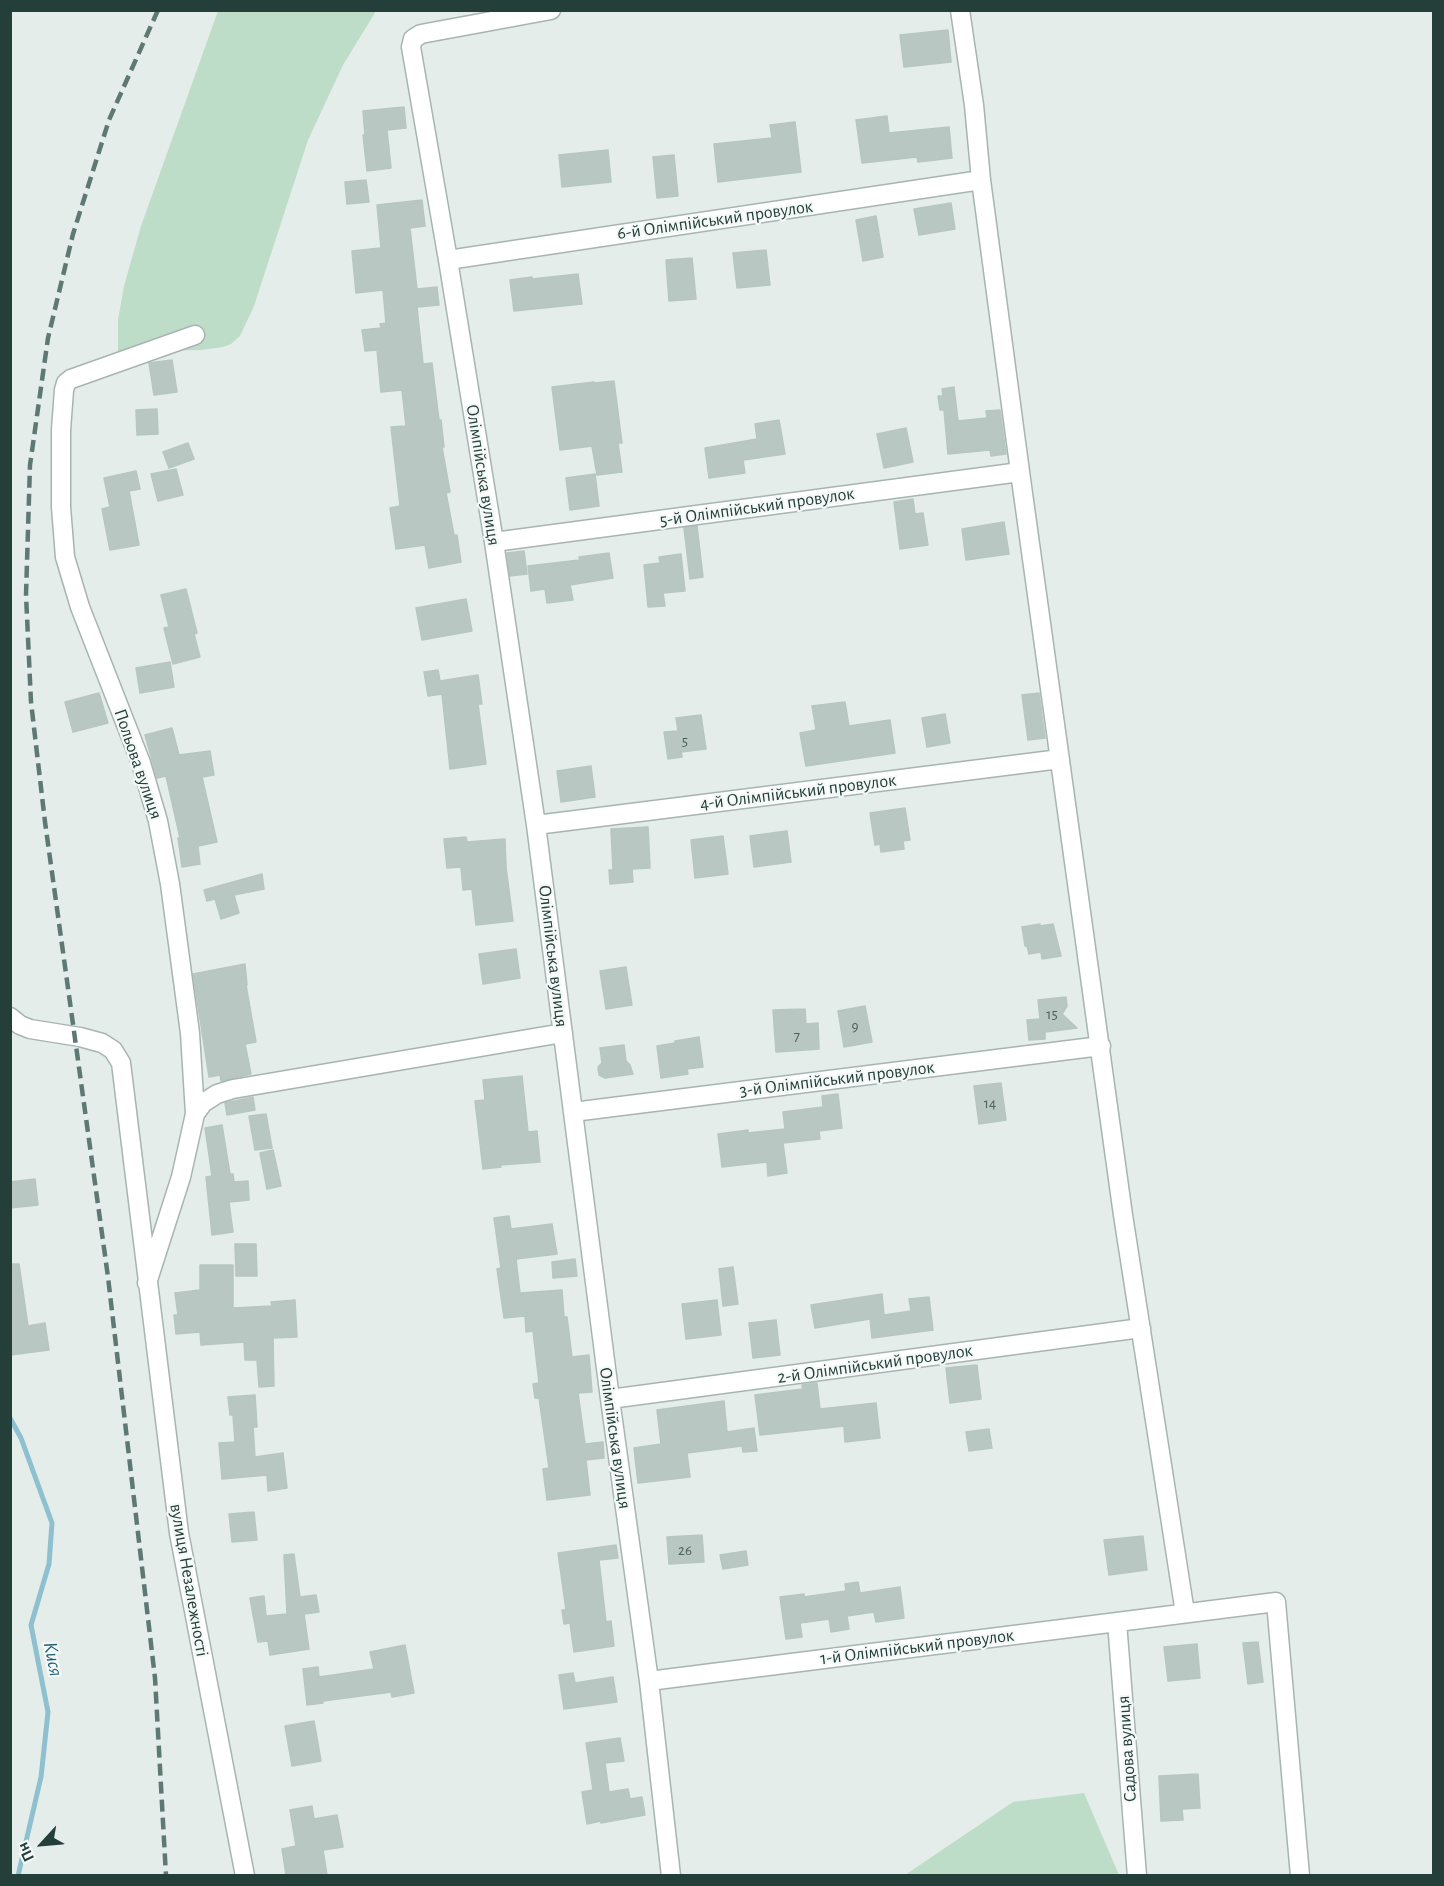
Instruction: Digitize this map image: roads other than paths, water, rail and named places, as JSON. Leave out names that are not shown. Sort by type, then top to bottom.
[{"type":"street","name":"Олімпійська вулиця","points":[[551,10],[421,34],[412,40],[412,58],[494,542],[536,825],[649,1681],[671,1875]]},
{"type":"street","points":[[960,10],[1060,759],[1141,1328],[1185,1613]]},
{"type":"street","name":"6-й Олімпійський провулок","points":[[448,260],[981,180]]},
{"type":"street","name":"Польова вулиця","points":[[147,1283],[181,1177],[195,1114],[190,1033],[170,884],[158,821],[141,763],[80,607],[63,542],[60,474],[64,390],[68,381],[195,335]]},
{"type":"street","name":"5-й Олімпійський провулок","points":[[494,542],[1020,472]]},
{"type":"street","name":"4-й Олімпійський провулок","points":[[536,825],[1060,759]]},
{"type":"street","name":"вулиця Незалежності","points":[[10,1017],[30,1029],[102,1043],[113,1050],[121,1063],[179,1533],[245,1875]]},
{"type":"street","points":[[195,1114],[203,1103],[217,1094],[233,1089],[563,1033]]},
{"type":"street","name":"3-й Олімпійський провулок","points":[[573,1112],[1101,1046]]},
{"type":"street","name":"2-й Олімпійський провулок","points":[[610,1399],[1141,1328]]},
{"type":"street","name":"1-й Олімпійський провулок","points":[[649,1681],[1276,1602],[1300,1875]]},
{"type":"street","name":"Садова вулиця","points":[[1117,1622],[1137,1875]]},
{"type":"waterway","name":"Кися","points":[[10,1418],[21,1438],[52,1523],[49,1564],[31,1625],[48,1712],[41,1777],[18,1876]]},
{"type":"railway","points":[[158,10],[109,120],[73,234],[48,338],[30,465],[26,595],[31,702],[45,822],[108,1277],[155,1678],[166,1876]]}]
